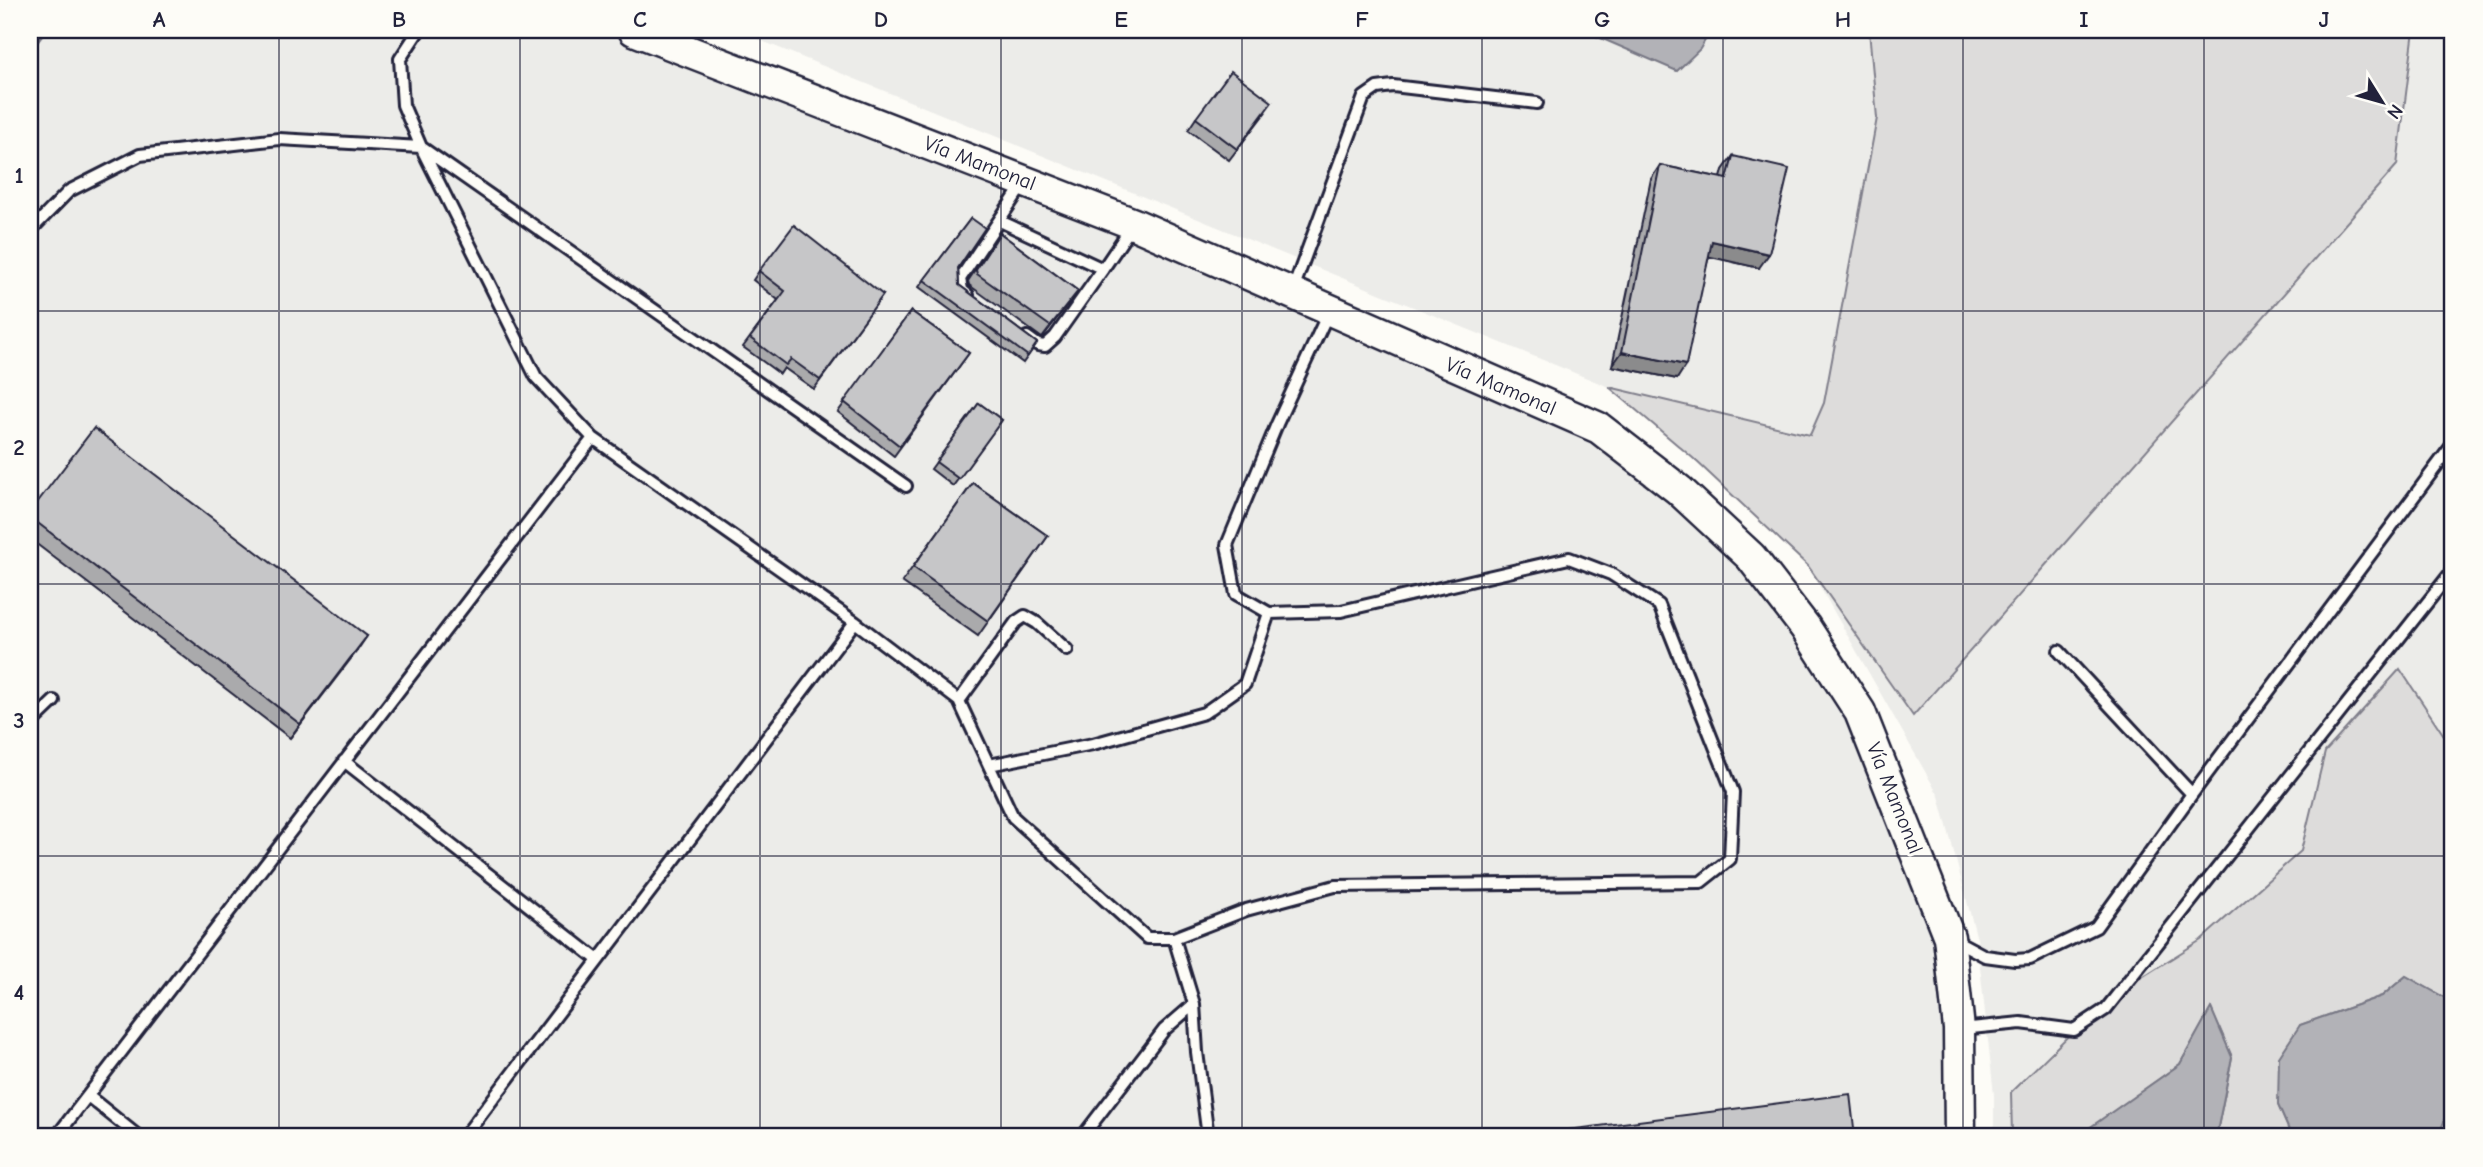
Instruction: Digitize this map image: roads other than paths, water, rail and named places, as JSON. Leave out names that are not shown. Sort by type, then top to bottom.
[{"type":"street","name":"Vía Mamonal","points":[[634,30],[1133,224],[1598,428],[1679,490],[1751,557],[1805,627],[1860,712],[1949,937],[1959,1029],[1960,1137]]},
{"type":"lane","points":[[419,30],[400,60],[403,105],[421,148],[536,377],[593,438],[855,622],[959,701],[1013,817],[1147,938],[1174,938],[1246,910],[1335,886],[1701,882],[1730,859],[1732,792],[1659,604],[1611,574],[1569,558],[1341,611],[1269,613],[1236,594],[1227,545],[1277,424],[1329,311]]},
{"type":"lane","points":[[1292,295],[1364,97],[1377,88],[1392,86],[1537,103]]},
{"type":"lane","points":[[30,231],[69,191],[140,155],[279,139],[421,148],[906,486]]},
{"type":"lane","points":[[973,298],[962,290],[960,279],[1026,181]]},
{"type":"lane","points":[[1000,221],[1104,269]]},
{"type":"lane","points":[[1016,329],[1038,345],[1045,346],[1055,337],[1133,224]]},
{"type":"lane","points":[[56,1137],[593,438]]},
{"type":"lane","points":[[1949,937],[1985,956],[2030,959],[2096,927],[2453,444]]},
{"type":"lane","points":[[1959,1029],[2021,1023],[2074,1031],[2106,1009],[2453,570]]},
{"type":"lane","points":[[989,765],[1093,744],[1204,713],[1245,684],[1269,613]]},
{"type":"lane","points":[[959,701],[1016,622],[1025,617],[1037,623],[1066,650]]},
{"type":"lane","points":[[464,1137],[855,622]]},
{"type":"lane","points":[[2059,652],[2192,794]]},
{"type":"lane","points":[[30,724],[54,701]]},
{"type":"lane","points":[[344,761],[598,960]]},
{"type":"lane","points":[[1174,938],[1194,1004],[1196,1052],[1208,1137]]},
{"type":"lane","points":[[1083,1137],[1164,1030],[1194,1004]]},
{"type":"lane","points":[[88,1096],[139,1137]]},
{"type":"waterway","points":[[30,49],[44,30]]}]
